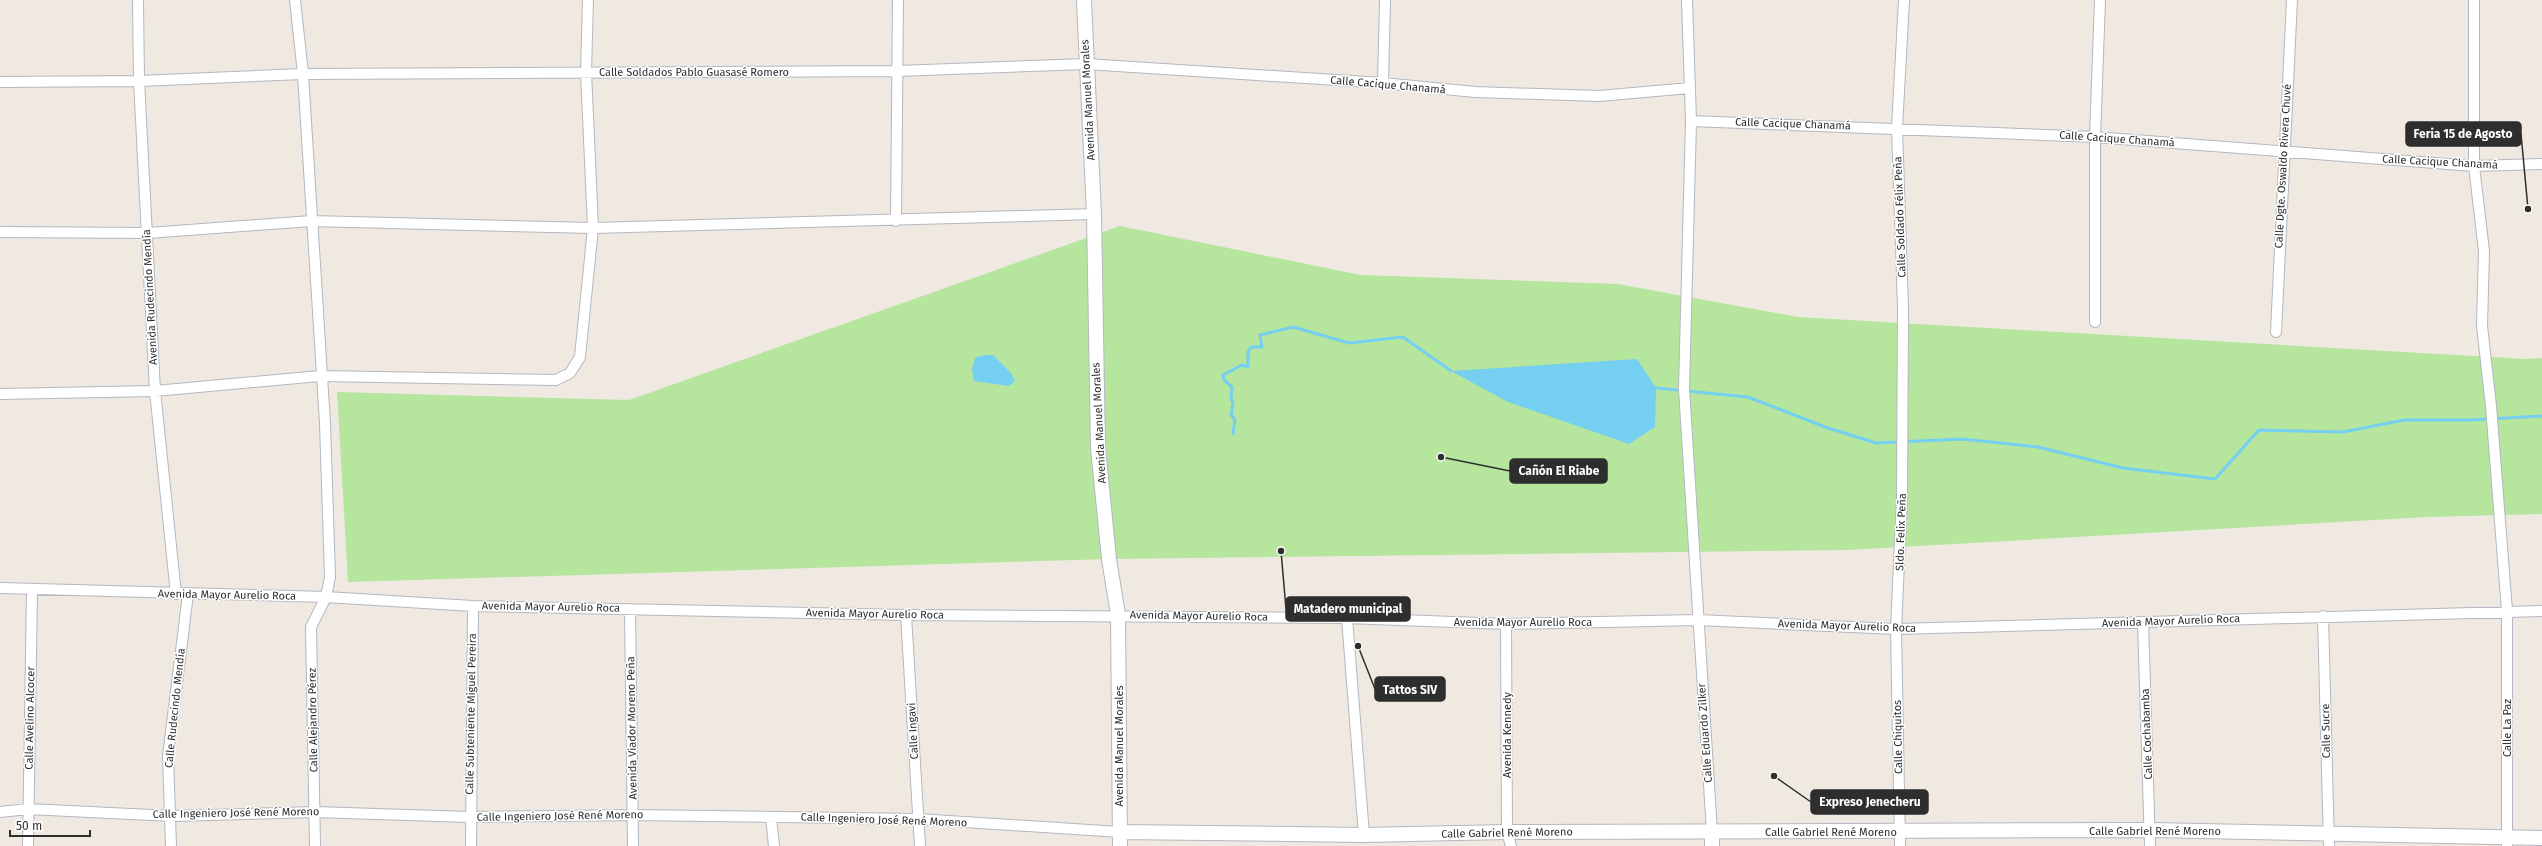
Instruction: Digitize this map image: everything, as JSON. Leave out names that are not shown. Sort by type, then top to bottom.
[{"type":"street","name":"Avenida Rudecindo Mendía","points":[[138,0],[139,81],[155,391],[176,594]]},
{"type":"street","name":"Calle Alejandro Pérez","points":[[295,0],[303,74],[320,376],[325,423],[330,576],[326,597],[311,627],[315,846]]},
{"type":"street","points":[[0,394],[155,391],[320,376],[556,380],[570,374],[580,357],[593,228],[586,72],[588,0]]},
{"type":"street","points":[[896,221],[898,0]]},
{"type":"street","name":"Avenida Manuel Morales","points":[[1084,0],[1094,214],[1098,448],[1108,559],[1118,615],[1120,846]]},
{"type":"street","points":[[1384,0],[1384,83]]},
{"type":"street","name":"Calle Eduardo Zilker","points":[[1687,0],[1691,121],[1684,389],[1712,839]]},
{"type":"street","name":"Calle Soldado Félix Peña","points":[[1903,434],[1903,308],[1897,128],[1904,0]]},
{"type":"street","points":[[2096,322],[2096,137],[2100,0]]},
{"type":"street","name":"Calle Dgte. Oswaldo Rivera Chuvé","points":[[2276,332],[2283,152],[2292,0]]},
{"type":"street","name":"Calle La Paz","points":[[2474,0],[2474,166],[2484,251],[2482,326],[2491,406],[2507,611],[2507,841]]},
{"type":"street","name":"Calle Soldados Pablo Guasasé Romero","points":[[0,82],[139,81],[303,74],[898,71],[1086,64]]},
{"type":"street","name":"Calle Cacique Chanamá","points":[[1086,64],[1384,83],[1474,92],[1599,96],[1690,88]]},
{"type":"street","name":"Calle Cacique Chanamá","points":[[1691,121],[2096,137],[2474,166],[2542,164]]},
{"type":"street","points":[[0,232],[148,233],[311,221],[593,228],[896,221],[1094,214]]},
{"type":"street","name":"Sldo. Felix Peña","points":[[1896,629],[1903,434]]},
{"type":"street","name":"Avenida Mayor Aurelio Roca","points":[[0,588],[326,597],[473,606],[906,615],[1118,615],[1347,618],[1506,624],[1698,620],[1896,629],[2542,611]]},
{"type":"street","name":"Calle Avelino Alcocer","points":[[28,846],[32,590]]},
{"type":"street","name":"Calle Rudecindo Mendía","points":[[172,846],[172,816],[168,756],[188,594]]},
{"type":"street","name":"Calle Subteniente Miguel Pereira","points":[[471,846],[470,817],[473,606]]},
{"type":"street","name":"Avenida Viador Moreno Peña","points":[[630,609],[634,815],[633,846]]},
{"type":"street","name":"Calle Ingavi","points":[[906,615],[920,846]]},
{"type":"street","name":"Calle Sucre","points":[[2324,616],[2329,840]]},
{"type":"street","points":[[1347,618],[1364,835]]},
{"type":"street","name":"Calle Cochabamba","points":[[2144,622],[2150,846]]},
{"type":"street","name":"Avenida Kennedy","points":[[1506,624],[1507,832],[1511,846]]},
{"type":"street","name":"Calle Chiquitos","points":[[1896,629],[1900,846]]},
{"type":"street","name":"Calle Ingeniero José René Moreno","points":[[0,812],[28,809],[172,816],[314,812],[470,817],[634,815],[918,819],[1120,832]]},
{"type":"street","points":[[771,817],[774,846]]},
{"type":"street","name":"Calle Gabriel René Moreno","points":[[1120,832],[1364,835],[1507,832],[1712,839],[1900,831],[2150,830],[2329,840],[2507,841],[2542,838]]},
{"type":"green space","points":[[1120,226],[1361,275],[1618,284],[1798,317],[2525,359],[2542,358],[2542,514],[2428,517],[1847,550],[1109,559],[348,582],[337,392],[629,400]]},
{"type":"water","points":[[984,355],[993,355],[1011,373],[1015,381],[1009,386],[974,381],[972,369],[975,358]]},
{"type":"water","points":[[1637,359],[1656,388],[1655,427],[1629,444],[1508,402],[1451,371]]},
{"type":"waterway","points":[[1233,434],[1235,420],[1231,415],[1233,403],[1231,399],[1232,387],[1224,380],[1223,375],[1242,365],[1248,367],[1248,352],[1251,347],[1262,347],[1260,335],[1293,327],[1349,343],[1403,337],[1451,371]]},
{"type":"waterway","points":[[1656,388],[1748,397],[1825,427],[1876,443],[1962,439],[2038,447],[2123,468],[2215,479],[2259,430],[2343,432],[2404,420],[2470,420],[2542,416]]},
{"type":"place","name":"Feria 15 de Agosto","points":[[2528,209]]},
{"type":"place","name":"Cañón El Riabe","points":[[1441,457]]},
{"type":"place","name":"Matadero municipal","points":[[1281,551]]},
{"type":"place","name":"Tattos SIV","points":[[1358,646]]},
{"type":"place","name":"Expreso Jenecheru","points":[[1774,776]]}]
